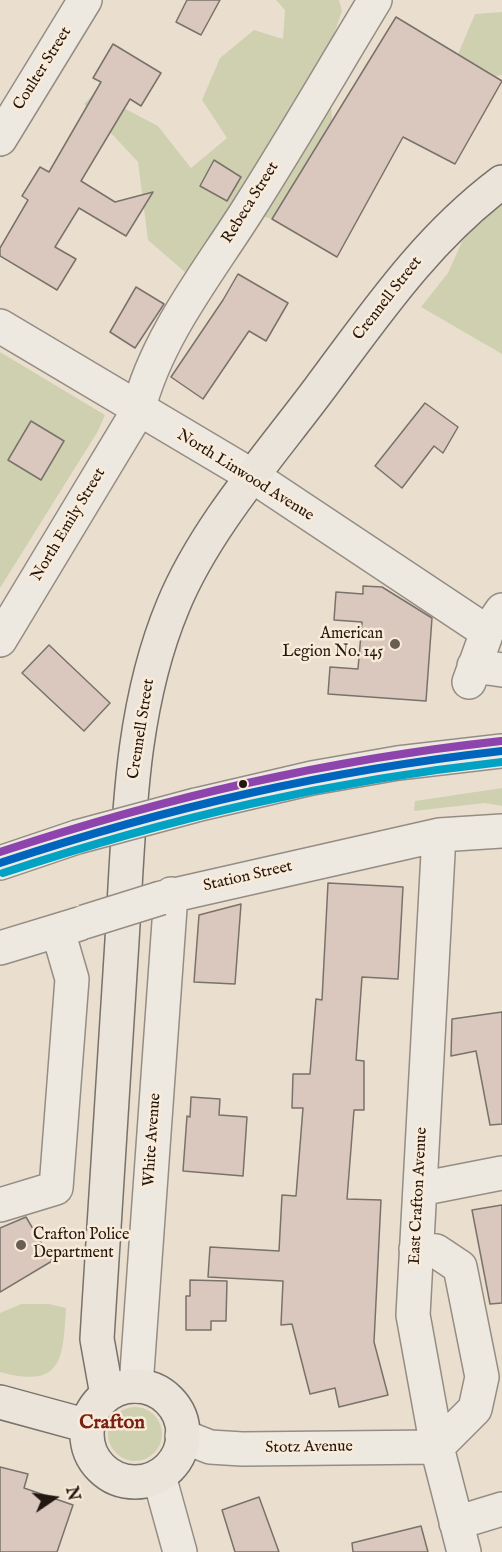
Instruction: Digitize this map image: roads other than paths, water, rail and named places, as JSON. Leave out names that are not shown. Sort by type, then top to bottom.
[{"type":"main road","name":"Crennell Street","points":[[121,1390],[97,1339],[136,750],[152,671],[172,606],[198,553],[422,255],[465,210],[502,182]]},
{"type":"main road","points":[[151,1389],[164,1396],[175,1407],[181,1421],[182,1437],[179,1452],[172,1465],[159,1476],[136,1482],[112,1476],[99,1466],[90,1452],[86,1436],[96,1405],[121,1390],[151,1389]]},
{"type":"main road","points":[[0,1402],[88,1426]]},
{"type":"street","name":"Coulter Street","points":[[0,139],[85,0]]},
{"type":"street","name":"Rebeca Street","points":[[138,411],[146,380],[178,319],[268,178],[375,0]]},
{"type":"street","name":"North Linwood Avenue","points":[[0,326],[138,411],[254,477],[494,621]]},
{"type":"street","name":"North Emily Street","points":[[0,640],[138,411]]},
{"type":"street","points":[[482,673],[494,621]]},
{"type":"street","points":[[0,863],[77,837],[196,805],[312,778],[398,763],[502,752]]},
{"type":"street","name":"Station Street","points":[[0,948],[166,896],[439,835],[502,831]]},
{"type":"street","name":"East Crafton Avenue","points":[[439,835],[413,1315],[437,1447],[460,1537]]},
{"type":"street","name":"White Avenue","points":[[121,1390],[166,896]]},
{"type":"street","points":[[0,1205],[56,1188],[72,979],[71,926]]},
{"type":"street","points":[[420,1189],[502,1173]]},
{"type":"street","points":[[417,1248],[436,1251],[460,1267],[482,1377],[475,1409],[437,1447]]},
{"type":"street","name":"Stotz Avenue","points":[[182,1437],[210,1447],[242,1449],[437,1447]]},
{"type":"street","points":[[159,1476],[180,1552]]},
{"type":"street","points":[[460,1537],[502,1509]]},
{"type":"place","name":"American Legion No. 145","points":[[395,644]]},
{"type":"place","name":"Crafton Police Department","points":[[21,1245]]},
{"type":"district","name":"Crafton","points":[[112,1424]]}]
